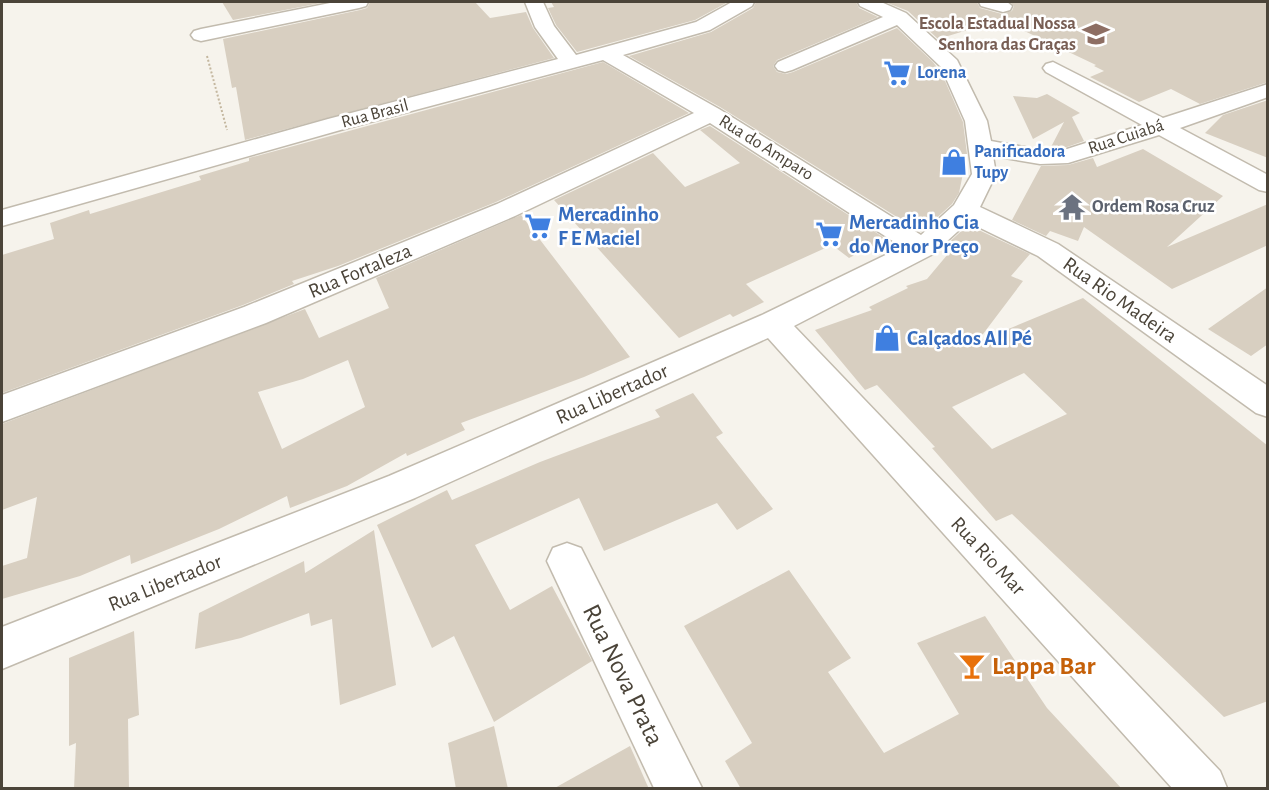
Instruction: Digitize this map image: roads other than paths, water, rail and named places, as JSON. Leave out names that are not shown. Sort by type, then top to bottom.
[{"type":"street","points":[[201,35],[359,2]]},
{"type":"street","points":[[534,2],[545,27],[570,61]]},
{"type":"street","name":"Rua Brasil","points":[[2,218],[570,61],[682,33],[720,17],[745,2]]},
{"type":"street","name":"Rua Libertador","points":[[2,648],[402,487],[773,323],[923,248],[965,210],[984,174],[982,147],[969,102],[950,64],[899,17],[867,2]]},
{"type":"street","points":[[785,66],[899,17]]},
{"type":"street","name":"Rua do Amparo","points":[[605,52],[711,114],[923,248]]},
{"type":"street","points":[[1053,68],[1268,185]]},
{"type":"street","name":"Rua Cuiabá","points":[[982,147],[1040,157],[1068,156],[1268,90]]},
{"type":"street","name":"Rua Fortaleza","points":[[2,409],[266,310],[506,210],[711,114]]},
{"type":"street","name":"Rua Rio Madeira","points":[[965,210],[1048,250],[1268,404]]},
{"type":"street","name":"Rua Rio Mar","points":[[773,323],[1203,789]]},
{"type":"street","name":"Rua Nova Prata","points":[[567,561],[678,789]]},
{"type":"place","name":"Escola Estadual Nossa Senhora das Graças","points":[[1096,34]]},
{"type":"place","name":"Lorena","points":[[897,73]]},
{"type":"place","name":"Panificadora Tupy","points":[[954,162]]},
{"type":"place","name":"Ordem Rosa Cruz","points":[[1072,207]]},
{"type":"place","name":"Mercadinho F E Maciel","points":[[538,226]]},
{"type":"place","name":"Mercadinho Cia do Menor Preço","points":[[829,234]]},
{"type":"place","name":"Calçados All Pé","points":[[887,338]]},
{"type":"place","name":"Lappa Bar","points":[[972,666]]}]
